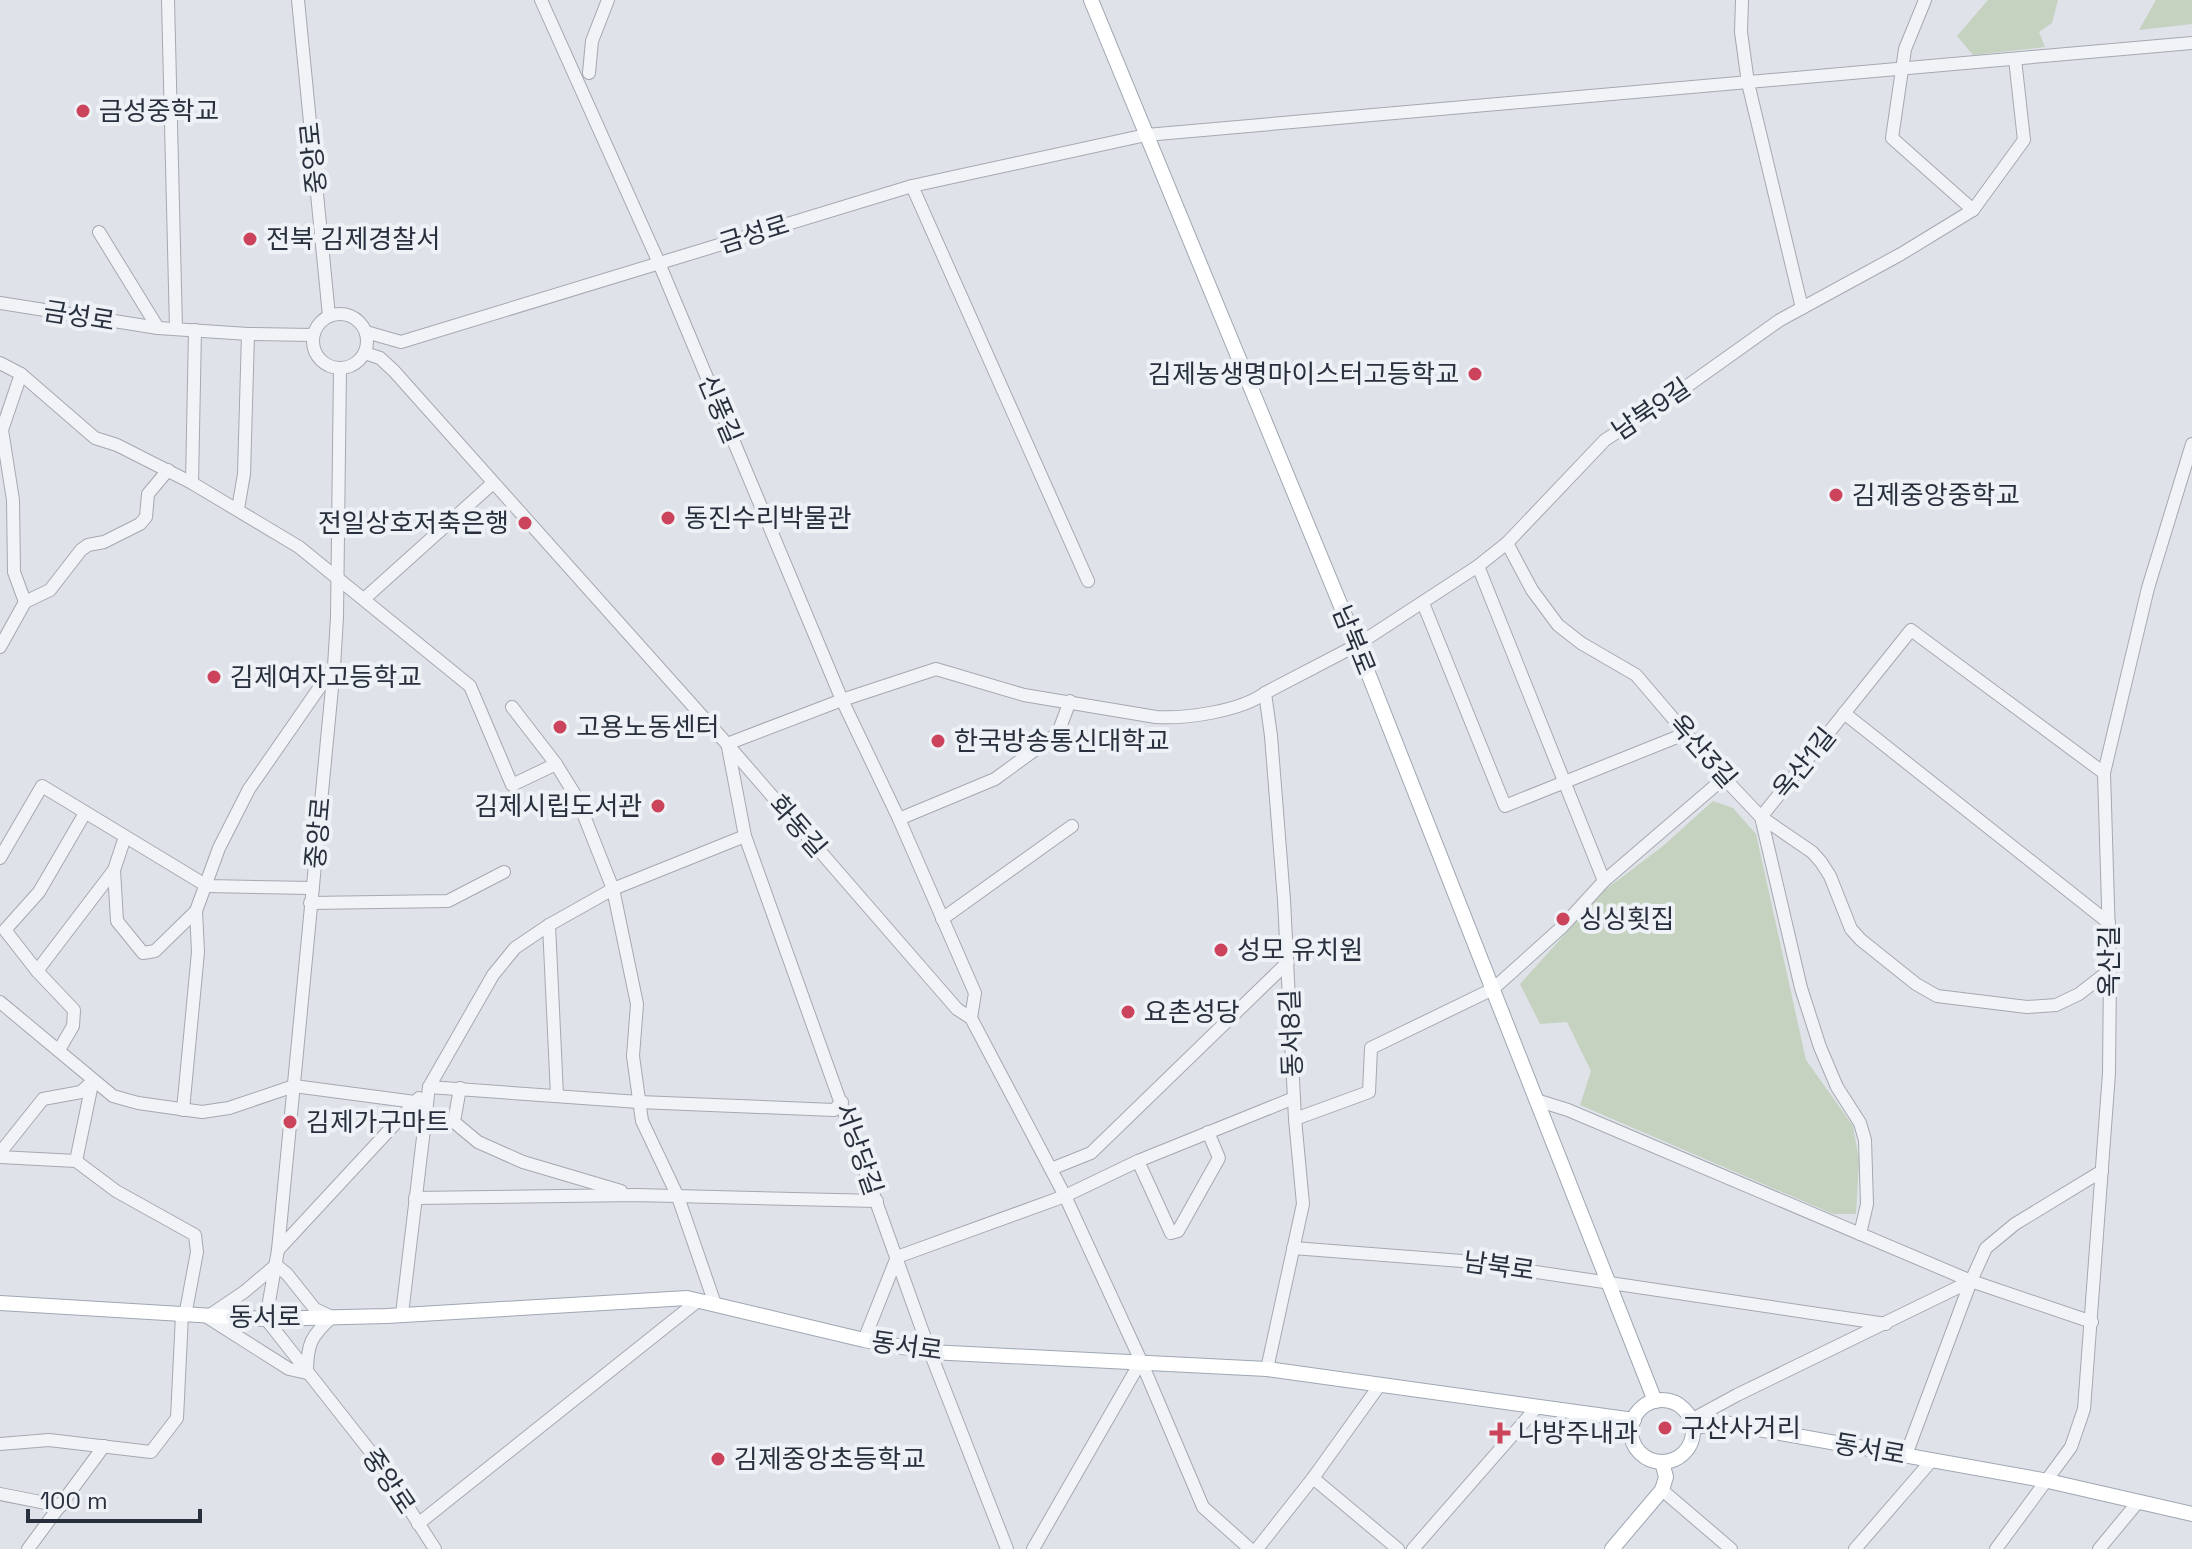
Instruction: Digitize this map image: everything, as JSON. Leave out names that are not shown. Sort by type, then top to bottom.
[{"type":"main road","name":"남북로","points":[[1091,0],[1357,645],[1655,1401]]},
{"type":"main road","name":"동서로","points":[[0,1303],[266,1319],[699,1300],[864,1340],[930,1352],[1267,1369],[1634,1420]]},
{"type":"main road","points":[[1655,1401],[1677,1404],[1692,1424],[1688,1449],[1677,1458],[1662,1462],[1648,1458],[1637,1448],[1632,1434],[1634,1420],[1642,1408],[1655,1401]]},
{"type":"main road","name":"동서로","points":[[1692,1424],[1725,1423],[1906,1455],[2048,1481],[2192,1514]]},
{"type":"main road","points":[[1612,1549],[1662,1490],[1666,1477],[1662,1462]]},
{"type":"street","points":[[168,0],[176,329]]},
{"type":"street","name":"중앙로","points":[[298,0],[329,316]]},
{"type":"street","name":"신풍길","points":[[541,0],[659,263],[842,700],[899,819],[975,993],[971,1018]]},
{"type":"street","points":[[589,73],[592,41],[608,0]]},
{"type":"street","points":[[1742,0],[1741,32],[1748,83],[1802,308]]},
{"type":"street","points":[[1925,0],[1905,49],[1892,138],[1973,210],[2024,140],[2015,59]]},
{"type":"street","name":"금성로","points":[[366,332],[401,342],[912,186],[1146,135],[2192,43]]},
{"type":"street","points":[[912,186],[1088,581]]},
{"type":"street","name":"남북9길","points":[[727,744],[842,700],[936,669],[1024,695],[1156,717],[1177,718],[1253,702],[1357,645],[1478,566],[1507,543],[1605,440],[1780,320],[1901,254],[1973,210]]},
{"type":"street","name":"금성로","points":[[99,232],[158,328]]},
{"type":"street","name":"금성로","points":[[0,303],[158,328],[313,335]]},
{"type":"street","points":[[346,314],[354,317],[366,332],[368,343],[365,353],[354,365],[340,368],[323,363],[314,350],[313,335],[319,323],[329,316],[346,314]]},
{"type":"street","points":[[192,483],[195,330]]},
{"type":"street","points":[[238,509],[244,474],[248,334]]},
{"type":"street","name":"화동길","points":[[365,353],[380,358],[727,744],[957,1009],[971,1018],[1065,1196],[1141,1361],[1203,1507],[1250,1549]]},
{"type":"street","points":[[0,363],[21,374],[95,438],[117,445],[168,470],[299,547],[470,686],[512,785],[556,764]]},
{"type":"street","name":"중앙로","points":[[340,368],[334,667],[278,1250],[266,1319],[381,1465],[435,1549]]},
{"type":"street","points":[[21,374],[1,430],[13,500],[14,572],[25,602]]},
{"type":"street","name":"옥산길","points":[[2048,1481],[2071,1447],[2084,1409],[2092,1322],[2109,1073],[2110,970],[2104,773],[2148,588],[2192,444]]},
{"type":"street","points":[[0,647],[25,602],[50,590],[81,550],[140,524],[146,517],[148,494],[168,470]]},
{"type":"street","points":[[364,599],[493,483]]},
{"type":"street","name":"옥산3길","points":[[1507,543],[1532,590],[1558,625],[1581,643],[1636,675],[1761,817],[1812,852],[1830,876],[1851,929],[1889,964],[1937,996],[2027,1007],[2056,1005],[2079,994],[2110,970]]},
{"type":"street","points":[[1478,566],[1604,881]]},
{"type":"street","points":[[1423,603],[1505,806],[1687,733]]},
{"type":"street","name":"옥산1길","points":[[1860,1234],[1867,1204],[1865,1140],[1860,1123],[1837,1087],[1820,1047],[1801,988],[1761,817],[1911,630],[2104,773]]},
{"type":"street","points":[[114,870],[117,921],[143,953],[155,951],[196,911],[219,848],[249,789],[334,667]]},
{"type":"street","name":"동서8길","points":[[1265,693],[1288,962],[1295,1119],[1303,1204],[1267,1369]]},
{"type":"street","points":[[899,819],[995,779],[1058,733],[1070,701]]},
{"type":"street","points":[[512,707],[556,764],[577,798],[613,889],[637,1004],[633,1056],[642,1121],[678,1197],[715,1304]]},
{"type":"street","points":[[1844,713],[2109,923]]},
{"type":"street","name":"서낭당길","points":[[727,744],[745,836],[930,1352],[1007,1549]]},
{"type":"street","points":[[1295,1119],[1369,1092],[1371,1048],[1493,989],[1562,927],[1604,881],[1724,778]]},
{"type":"street","points":[[0,858],[42,786],[207,886],[313,888]]},
{"type":"street","points":[[59,1050],[73,1026],[74,1010],[37,971],[5,930],[39,892],[85,813]]},
{"type":"street","points":[[942,919],[1072,826]]},
{"type":"street","points":[[278,1250],[429,1087],[493,975],[515,948],[613,889],[745,836]]},
{"type":"street","points":[[37,971],[114,870],[125,837]]},
{"type":"street","points":[[310,903],[448,901],[504,872]]},
{"type":"street","points":[[183,1110],[198,952],[196,911]]},
{"type":"street","points":[[549,925],[557,1095]]},
{"type":"street","points":[[1051,1169],[1091,1153],[1288,962]]},
{"type":"street","points":[[0,1002],[113,1096],[202,1112],[229,1108],[294,1086],[415,1102]]},
{"type":"street","points":[[0,1155],[43,1099],[81,1092],[93,1081]]},
{"type":"street","points":[[76,1161],[93,1081]]},
{"type":"street","points":[[429,1087],[639,1102],[834,1110],[842,1102]]},
{"type":"street","points":[[402,1314],[429,1087]]},
{"type":"street","points":[[460,1088],[454,1122],[478,1142],[523,1162],[636,1195]]},
{"type":"street","points":[[864,1340],[897,1257],[1065,1196],[1138,1161],[1294,1098]]},
{"type":"street","points":[[1536,1100],[1568,1110],[1971,1281],[2092,1322]]},
{"type":"street","points":[[1138,1161],[1171,1233],[1178,1231],[1219,1158],[1208,1132]]},
{"type":"street","points":[[0,1155],[76,1161],[116,1191],[195,1235],[197,1252],[184,1316],[177,1418],[151,1452],[49,1440],[0,1444]]},
{"type":"street","points":[[1906,1455],[1986,1248],[2007,1230],[2102,1171]]},
{"type":"street","points":[[415,1198],[636,1195],[877,1201]]},
{"type":"street","name":"남북로","points":[[1293,1248],[1462,1261],[1610,1282]]},
{"type":"street","points":[[276,1265],[315,1309],[332,1317],[312,1339],[307,1350],[307,1373],[289,1369],[207,1317],[276,1265]]},
{"type":"street","points":[[1692,1424],[1737,1395],[1971,1281]]},
{"type":"street","points":[[1610,1282],[1886,1324]]},
{"type":"street","points":[[418,1524],[699,1300]]},
{"type":"street","points":[[1033,1549],[1141,1361]]},
{"type":"street","points":[[1257,1549],[1379,1386]]},
{"type":"street","points":[[1413,1549],[1537,1407]]},
{"type":"street","points":[[28,1549],[104,1446]]},
{"type":"street","points":[[1855,1549],[1932,1460]]},
{"type":"street","points":[[1313,1478],[1398,1549]]},
{"type":"street","points":[[1996,1549],[2048,1481]]},
{"type":"street","points":[[1662,1490],[1731,1549]]},
{"type":"street","points":[[0,1494],[61,1506]]},
{"type":"street","points":[[2099,1549],[2138,1502]]},
{"type":"green space","points":[[1988,0],[2058,0],[2052,23],[2039,32],[2045,47],[1973,55],[1957,36]]},
{"type":"green space","points":[[2156,0],[2192,0],[2192,24],[2139,30]]},
{"type":"green space","points":[[1713,801],[1733,808],[1756,834],[1806,1060],[1853,1126],[1859,1160],[1856,1214],[1833,1214],[1580,1105],[1591,1071],[1567,1022],[1540,1024],[1520,984],[1605,890],[1663,846]]},
{"type":"place","name":"금성중학교","points":[[83,111]]},
{"type":"place","name":"전북 김제경찰서","points":[[250,239]]},
{"type":"place","name":"김제농생명마이스터고등학교","points":[[1475,374]]},
{"type":"place","name":"김제중앙중학교","points":[[1836,495]]},
{"type":"place","name":"동진수리박물관","points":[[668,518]]},
{"type":"place","name":"전일상호저축은행","points":[[525,523]]},
{"type":"place","name":"김제여자고등학교","points":[[214,677]]},
{"type":"place","name":"고용노동센터","points":[[560,727]]},
{"type":"place","name":"한국방송통신대학교","points":[[938,741]]},
{"type":"place","name":"김제시립도서관","points":[[658,806]]},
{"type":"place","name":"싱싱횟집","points":[[1563,919]]},
{"type":"place","name":"성모 유치원","points":[[1221,950]]},
{"type":"place","name":"요촌성당","points":[[1128,1012]]},
{"type":"place","name":"김제가구마트","points":[[290,1122]]},
{"type":"place","name":"구산사거리","points":[[1665,1428]]},
{"type":"place","name":"나방주내과","points":[[1500,1433]]},
{"type":"place","name":"김제중앙초등학교","points":[[718,1459]]}]
